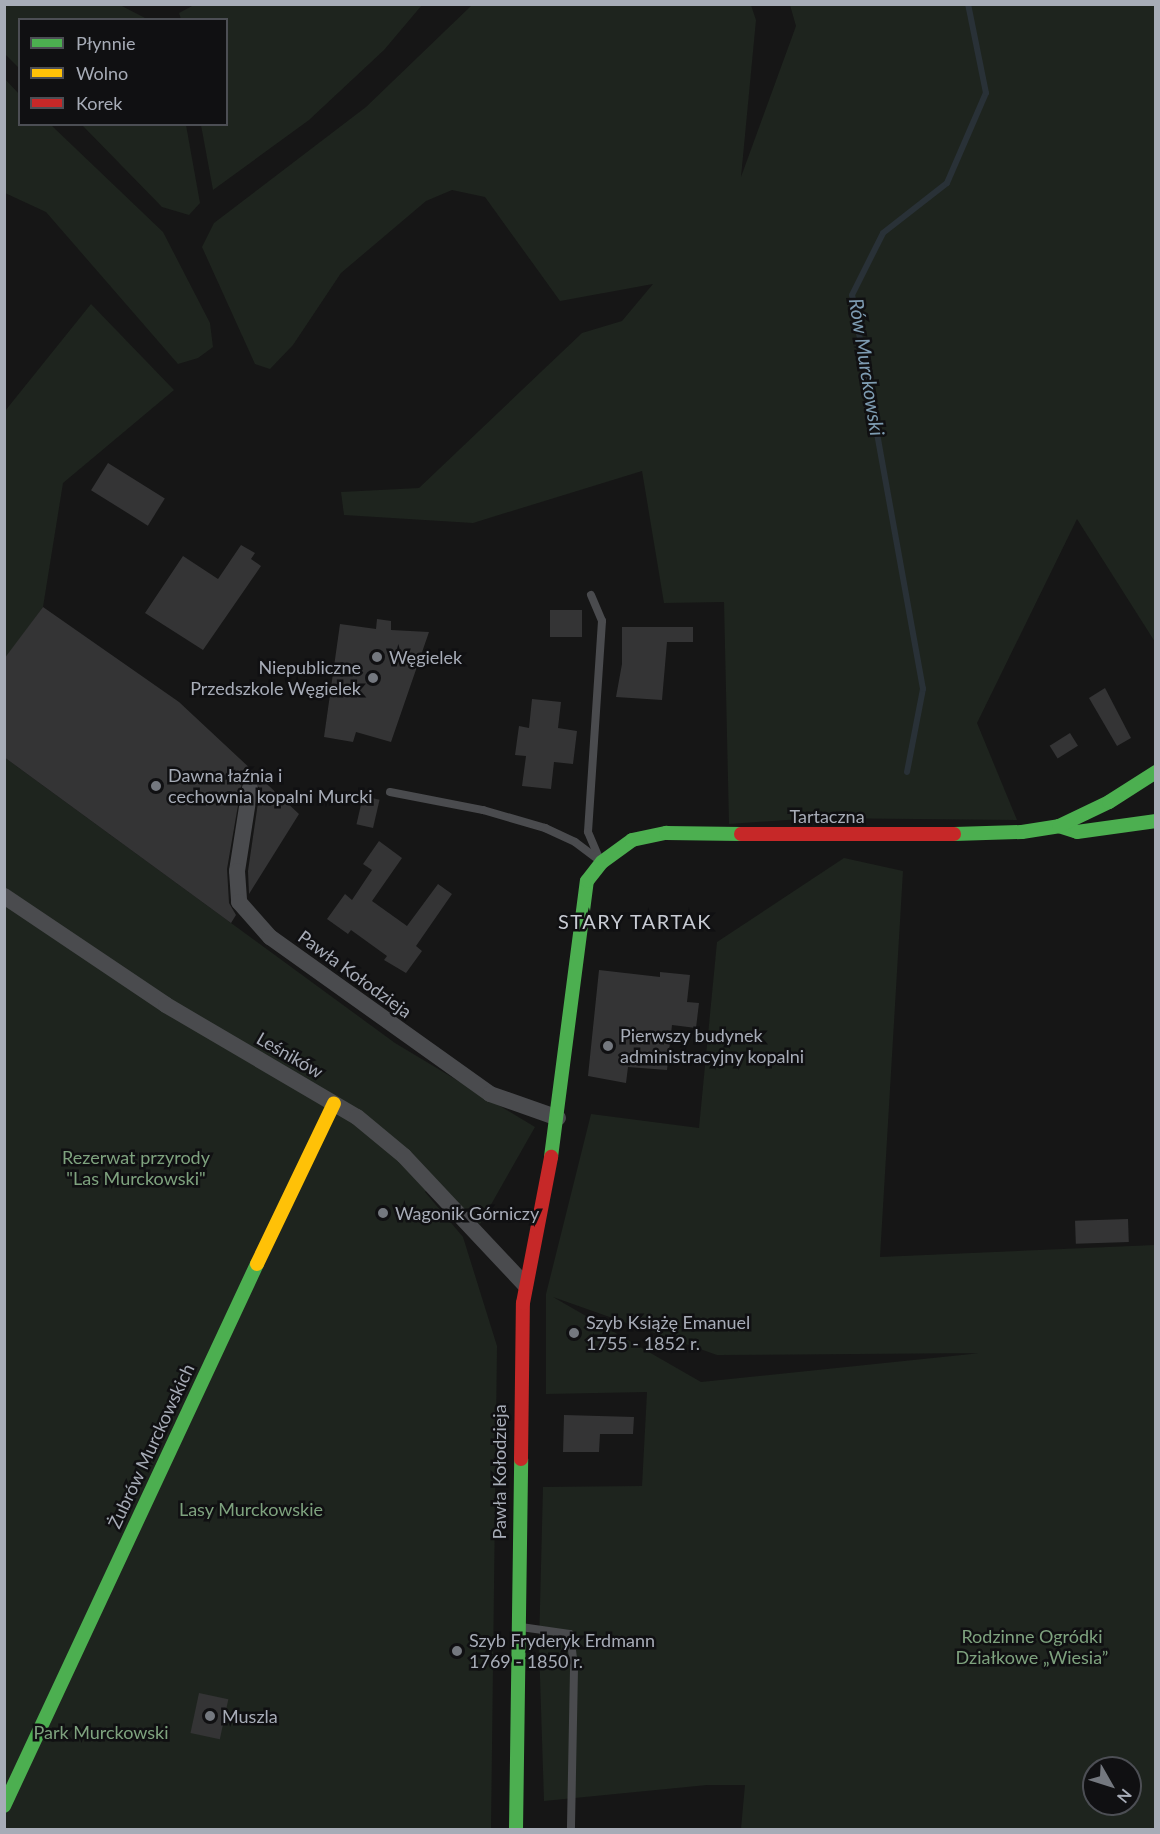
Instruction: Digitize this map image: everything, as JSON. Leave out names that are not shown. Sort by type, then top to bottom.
[{"type":"street","points":[[1131,789],[1155,772]]},
{"type":"street","name":"Pawła Kołodzieja","points":[[250,788],[237,871],[239,902],[270,937],[490,1094],[558,1118]]},
{"type":"street","name":"Tartaczna","points":[[602,862],[632,840],[666,833],[915,835],[1022,832],[1059,826],[1131,789],[1155,821],[1077,832],[1059,826]]},
{"type":"street","name":"Pawła Kołodzieja","points":[[516,1830],[520,1348],[525,1285],[558,1118],[581,907],[587,881],[602,862]]},
{"type":"street","name":"Leśników","points":[[4,896],[165,1005],[357,1117],[404,1156],[525,1285]]},
{"type":"street","name":"Żubrów Murckowskich","points":[[4,1806],[120,1551],[334,1103]]},
{"type":"lane","points":[[591,596],[602,621],[588,832],[602,862]]},
{"type":"lane","points":[[390,792],[483,810],[545,828],[575,842],[602,862]]},
{"type":"lane","points":[[518,1626],[570,1634],[574,1669],[571,1830]]},
{"type":"green space","points":[[194,4],[422,5],[384,50],[309,120],[213,190],[201,126],[228,126],[228,18],[181,18],[179,13]]},
{"type":"green space","points":[[4,5],[120,5],[145,18],[18,18],[18,67],[5,54]]},
{"type":"green space","points":[[472,5],[751,5],[756,20],[741,177],[796,26],[790,5],[1155,5],[1155,642],[1077,519],[977,723],[1017,820],[815,818],[729,824],[724,602],[664,603],[642,471],[473,523],[344,515],[341,492],[419,488],[582,333],[622,321],[653,284],[560,301],[485,197],[452,190],[426,201],[341,273],[293,345],[270,369],[255,364],[202,247],[214,223],[366,107]]},
{"type":"green space","points":[[5,79],[18,93],[18,126],[52,126],[163,232],[210,323],[213,347],[198,358],[178,364],[46,212],[5,193]]},
{"type":"green space","points":[[83,126],[186,126],[200,203],[189,215],[162,207]]},
{"type":"green space","points":[[91,304],[174,390],[63,483],[43,607],[5,659],[5,411]]},
{"type":"green space","name":"Lasy Murckowskie","points":[[4,757],[395,1043],[535,1127],[480,1224],[428,1189],[425,1192],[463,1237],[497,1346],[491,1829],[5,1829]]},
{"type":"green space","name":"Rodzinne Ogródki Działkowe „Wiesia”","points":[[844,858],[903,871],[880,1257],[1155,1245],[1155,1829],[741,1829],[745,1785],[707,1785],[544,1801],[539,1646],[543,1487],[642,1486],[647,1392],[546,1394],[546,1294],[591,1114],[699,1128],[717,942]],"holes":[[[553,1297],[717,1355],[981,1353],[701,1382]]]},
{"type":"building","points":[[108,463],[165,499],[148,526],[91,490]]},
{"type":"building","points":[[241,545],[255,553],[251,559],[261,566],[203,650],[145,613],[183,556],[218,579]]},
{"type":"building","name":"Dawna łaźnia i cechownia kopalni Murcki","points":[[43,607],[179,702],[299,814],[249,894],[248,871],[260,789],[252,778],[242,782],[227,869],[229,903],[236,915],[231,923],[4,757],[4,659]]},
{"type":"building","points":[[550,610],[582,610],[582,637],[550,637]]},
{"type":"building","name":"Niepubliczne Przedszkole Węgielek","points":[[377,619],[391,621],[391,630],[429,632],[391,742],[356,732],[353,742],[324,737],[340,624],[376,629]]},
{"type":"building","points":[[622,627],[693,627],[693,642],[667,642],[662,700],[616,697],[622,664]]},
{"type":"building","points":[[1105,688],[1131,738],[1117,746],[1089,698]]},
{"type":"building","points":[[532,699],[561,702],[558,728],[577,731],[573,764],[554,762],[551,789],[522,786],[526,756],[515,755],[519,726],[529,728]]},
{"type":"building","points":[[1070,733],[1078,746],[1058,758],[1050,746]]},
{"type":"building","points":[[363,796],[380,800],[373,828],[356,824]]},
{"type":"building","points":[[379,841],[402,858],[372,901],[407,926],[438,884],[452,894],[416,946],[422,951],[406,973],[384,960],[387,956],[351,930],[348,934],[327,919],[345,894],[352,900],[372,870],[363,864]]},
{"type":"building","points":[[599,970],[660,977],[660,972],[690,975],[687,1002],[699,1003],[696,1028],[672,1025],[667,1070],[628,1067],[626,1083],[588,1076]]},
{"type":"building","points":[[1128,1219],[1129,1242],[1076,1244],[1075,1221]]},
{"type":"building","points":[[564,1415],[634,1417],[633,1434],[600,1434],[599,1452],[563,1452]]},
{"type":"building","name":"Muszla","points":[[199,1693],[228,1699],[220,1739],[190,1733]]},
{"type":"waterway","name":"Rów Murckowski","points":[[907,772],[923,689],[852,295],[883,233],[947,183],[986,93],[968,4]]},
{"type":"traffic: fast","points":[[954,834],[1022,832],[1059,826],[1109,802],[1156,772]]},
{"type":"traffic: fast","points":[[1059,826],[1077,832],[1156,821]]},
{"type":"traffic: fast","points":[[551,1157],[587,881],[602,862],[632,840],[666,833],[741,834]]},
{"type":"traffic: fast","points":[[4,1806],[257,1264]]},
{"type":"traffic: fast","points":[[516,1830],[521,1459]]},
{"type":"traffic: slow","points":[[257,1264],[334,1103]]},
{"type":"traffic: jam","points":[[741,834],[954,834]]},
{"type":"traffic: jam","points":[[521,1459],[523,1303],[551,1157]]},
{"type":"place","name":"Węgielek","points":[[377,657]]},
{"type":"place","name":"Niepubliczne Przedszkole Węgielek","points":[[373,678]]},
{"type":"place","name":"Dawna łaźnia i cechownia kopalni Murcki","points":[[156,786]]},
{"type":"place","name":"Pierwszy budynek administracyjny kopalni","points":[[608,1046]]},
{"type":"place","name":"Wagonik Górniczy","points":[[383,1213]]},
{"type":"place","name":"Szyb Książę Emanuel 1755 - 1852 r.","points":[[574,1333]]},
{"type":"place","name":"Szyb Fryderyk Erdmann 1769 - 1850 r.","points":[[457,1651]]},
{"type":"place","name":"Muszla","points":[[210,1716]]},
{"type":"district","name":"STARY TARTAK","points":[[635,921]]},
{"type":"park label","name":"Rezerwat przyrody \"Las Murckowski\"","points":[[136,1168]]},
{"type":"park label","name":"Park Murckowski","points":[[101,1732]]}]
